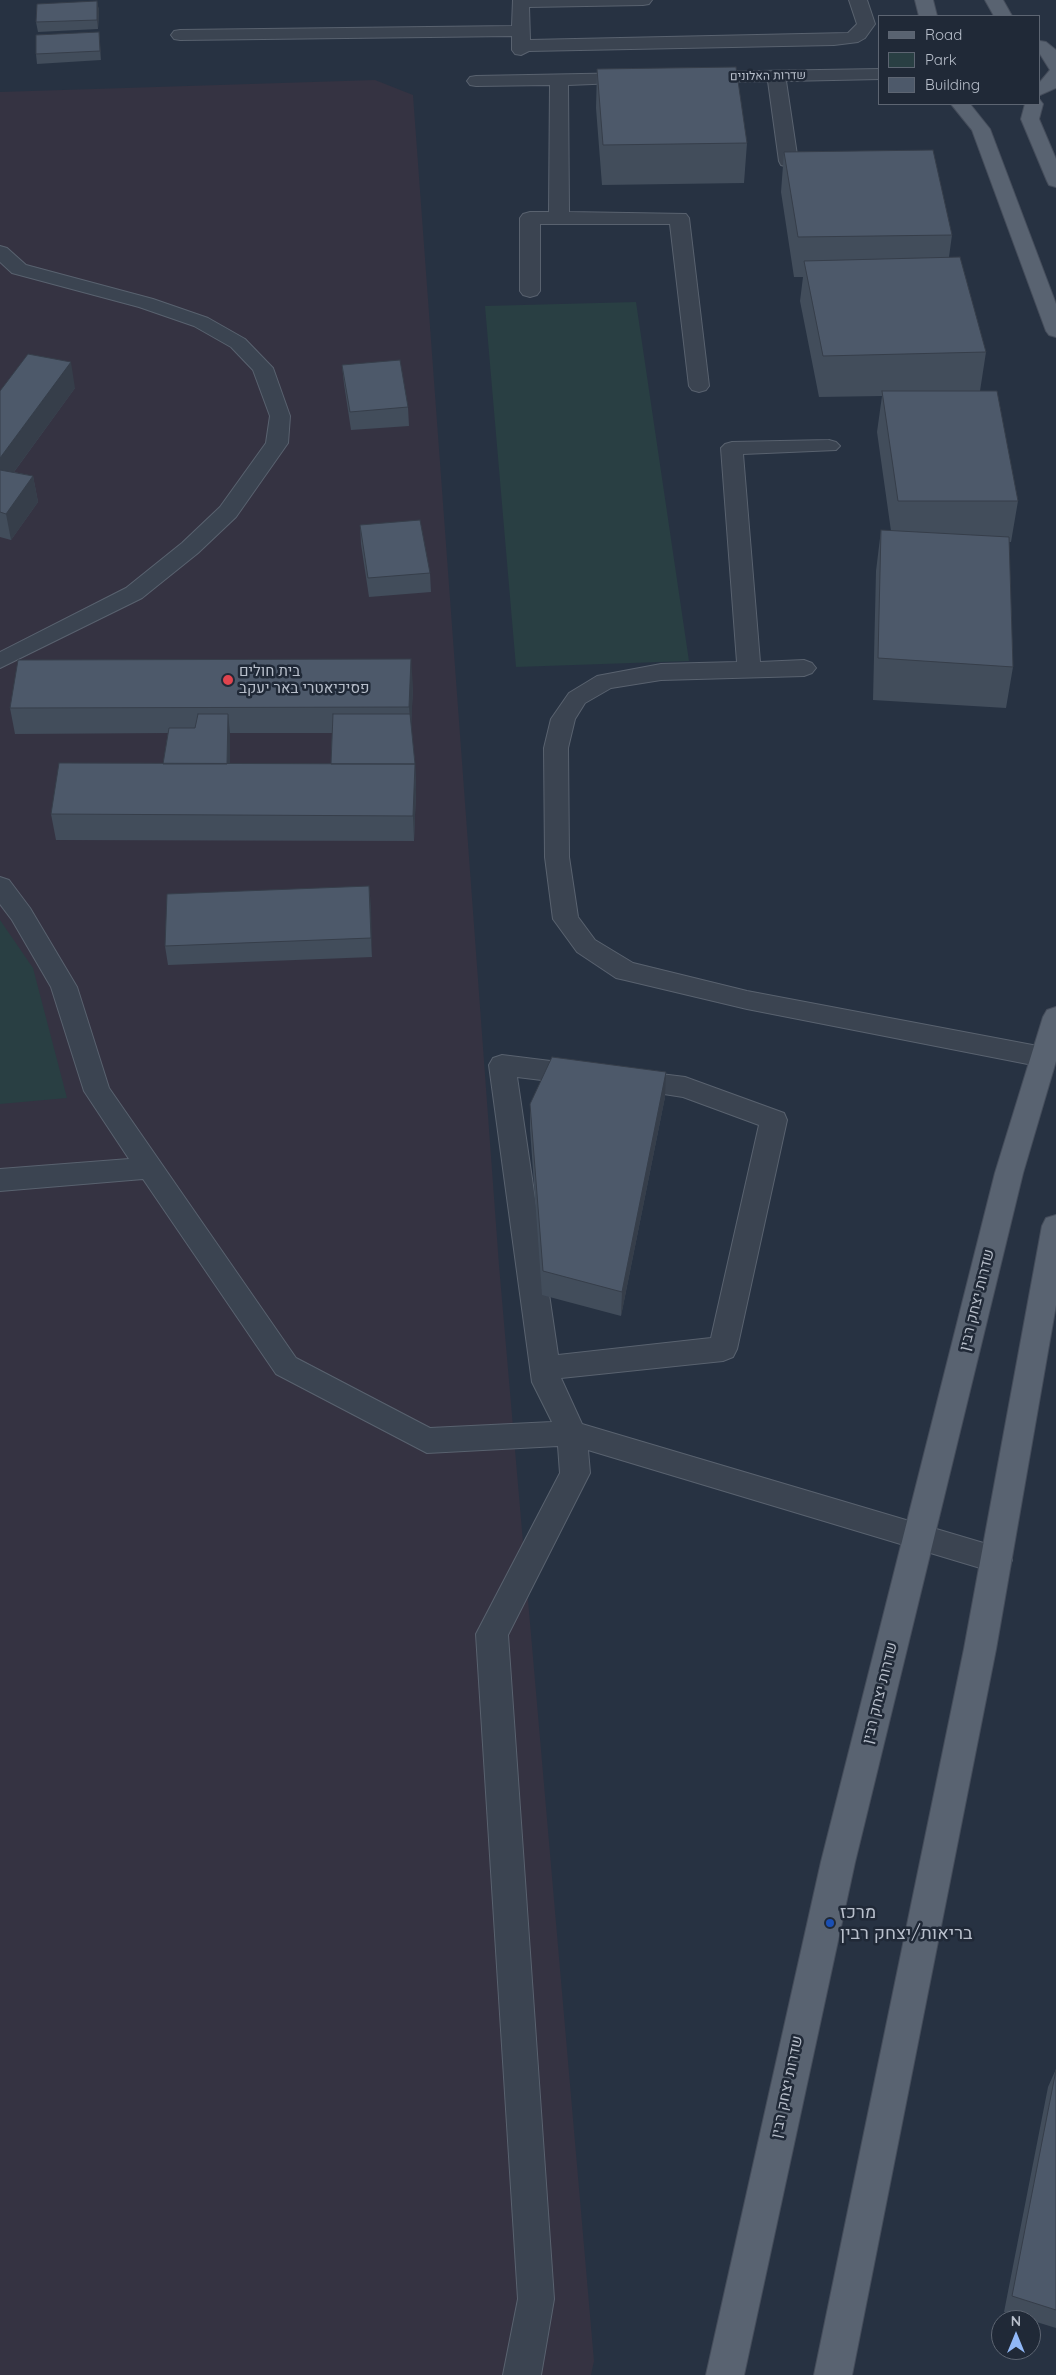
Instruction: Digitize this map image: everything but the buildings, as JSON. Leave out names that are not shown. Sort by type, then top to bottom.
[{"type":"main road","points":[[924,0],[928,15]]},
{"type":"main road","points":[[994,0],[1002,15]]},
{"type":"main road","points":[[1041,47],[1048,51],[1056,62],[1056,66]]},
{"type":"main road","points":[[1041,89],[1050,84],[1056,74]]},
{"type":"main road","points":[[961,105],[981,129],[1056,331]]},
{"type":"main road","points":[[1034,105],[1030,119],[1056,181]]},
{"type":"main road","name":"שדרות יצחק רבין","points":[[725,2375],[838,1862],[1009,1173],[1056,1016]]},
{"type":"main road","points":[[834,2375],[997,1560],[1056,1226]]},
{"type":"lane","points":[[522,80],[520,2],[643,0]]},
{"type":"lane","points":[[180,35],[834,40],[852,38],[859,34],[866,24],[858,0]]},
{"type":"lane","name":"שדרות האלונים","points":[[688,77],[878,74]]},
{"type":"lane","points":[[776,76],[788,161],[838,160]]},
{"type":"lane","points":[[476,81],[648,78]]},
{"type":"lane","points":[[559,80],[559,218]]},
{"type":"lane","points":[[530,291],[530,218],[679,218],[699,386]]},
{"type":"lane","points":[[0,252],[18,269],[146,303],[208,326],[238,343],[263,368],[280,416],[277,443],[228,512],[190,548],[134,593],[0,661]]},
{"type":"lane","points":[[0,279],[18,269]]},
{"type":"lane","points":[[748,670],[732,448],[829,446]]},
{"type":"lane","points":[[804,668],[661,672],[605,682],[577,698],[563,719],[556,748],[557,857],[566,918],[586,946],[625,971],[664,982],[747,1000],[1043,1057]]},
{"type":"lane","points":[[0,886],[21,914],[64,987],[97,1091],[286,1366],[428,1441],[572,1433],[997,1560]]},
{"type":"lane","points":[[522,2375],[536,2299],[492,1634],[574,1473],[572,1433],[547,1382],[545,1368],[723,1349],[774,1120],[684,1087],[502,1065],[547,1382]]},
{"type":"lane","points":[[0,1180],[150,1168]]},
{"type":"shaded area","name":"בית חולים פסיכיאטרי באר יעקב","points":[[375,80],[413,95],[499,1265],[594,2361],[591,2375],[0,2375],[0,92]]},
{"type":"green space","points":[[636,302],[689,661],[516,667],[485,306]]},
{"type":"green space","points":[[0,920],[33,968],[67,1098],[0,1104]]},
{"type":"place","name":"בית חולים פסיכיאטרי באר יעקב","points":[[228,680]]},
{"type":"place","name":"מרכז בריאות/יצחק רבין","points":[[830,1923]]}]
